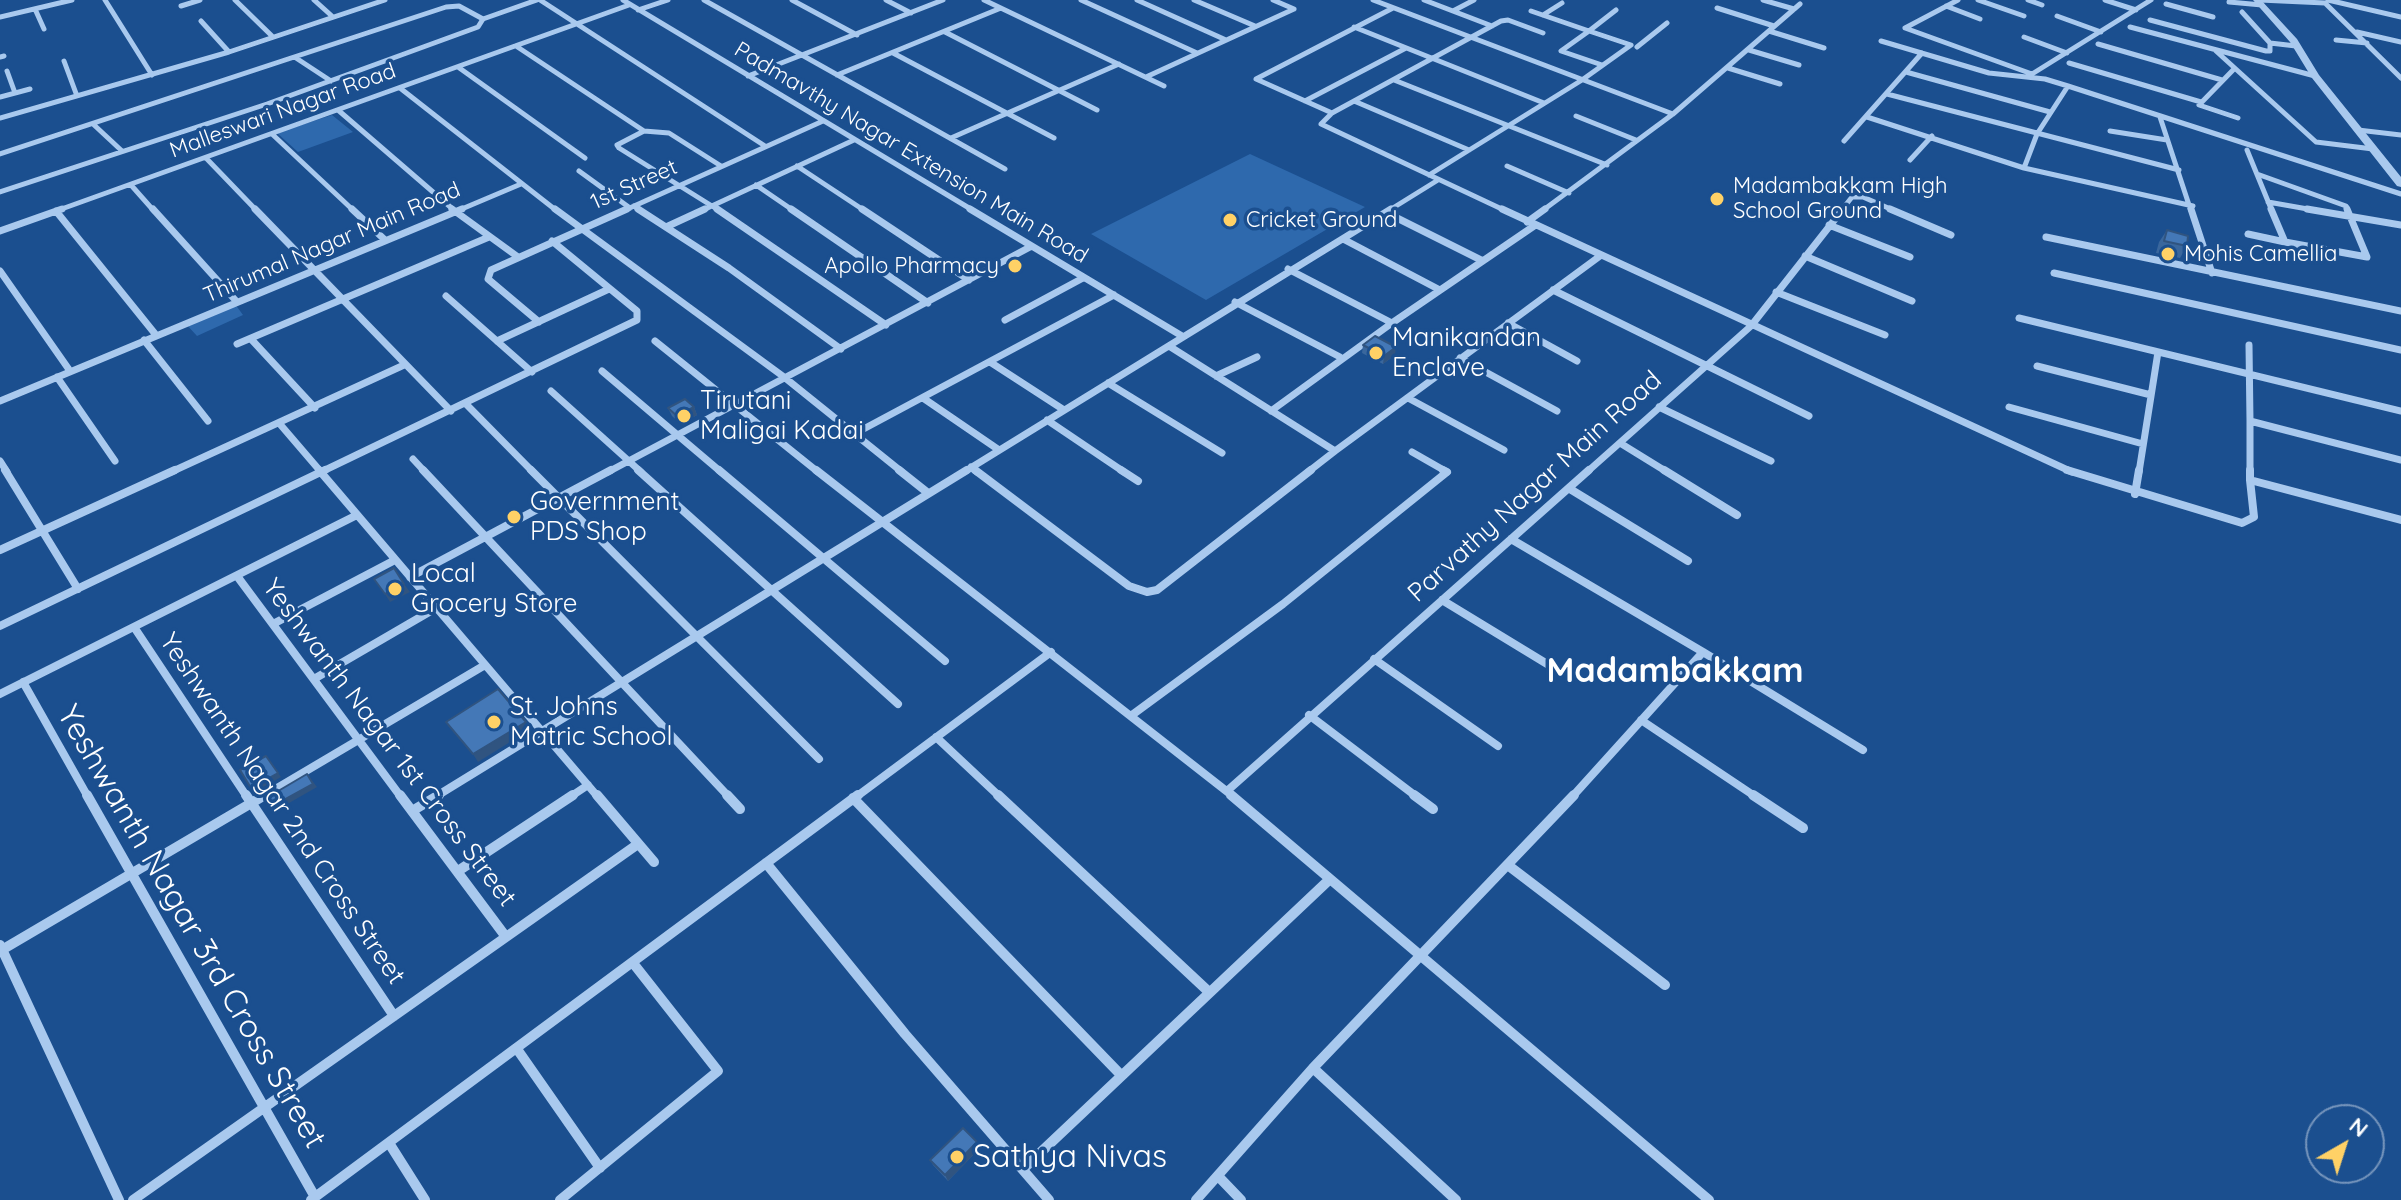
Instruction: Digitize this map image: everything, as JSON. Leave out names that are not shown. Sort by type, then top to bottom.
[{"type":"street","points":[[0,17],[72,0]]},
{"type":"street","points":[[105,0],[152,75]]},
{"type":"street","points":[[181,6],[200,0]]},
{"type":"street","points":[[235,0],[273,37]]},
{"type":"street","points":[[314,0],[333,17]]},
{"type":"street","points":[[0,118],[229,52],[385,0]]},
{"type":"street","points":[[0,192],[331,81],[478,27],[483,19],[539,0],[765,146]]},
{"type":"street","name":"Padmavthy Nagar Extension Main Road","points":[[623,0],[1182,336]]},
{"type":"street","points":[[638,10],[668,0]]},
{"type":"street","points":[[704,0],[1005,169]]},
{"type":"street","points":[[792,0],[857,35]]},
{"type":"street","points":[[886,0],[911,13]]},
{"type":"street","points":[[748,76],[943,0]]},
{"type":"street","points":[[984,0],[1164,86]]},
{"type":"street","points":[[1081,0],[1197,53]]},
{"type":"street","points":[[1137,0],[1226,40]]},
{"type":"street","points":[[1194,0],[1255,26]]},
{"type":"street","points":[[1146,77],[1294,9],[1273,0]]},
{"type":"street","points":[[1373,0],[1673,114]]},
{"type":"street","points":[[1424,0],[1492,26]]},
{"type":"street","points":[[1453,11],[1474,0]]},
{"type":"street","points":[[1763,0],[1794,9]]},
{"type":"street","points":[[1958,0],[1905,28],[2032,74],[2151,0]]},
{"type":"street","points":[[1978,0],[2024,16]]},
{"type":"street","points":[[2028,0],[2042,5]]},
{"type":"street","points":[[2105,0],[2136,10]]},
{"type":"street","points":[[2227,1],[2329,2],[2401,17]]},
{"type":"street","points":[[2227,1],[2235,8]]},
{"type":"street","points":[[2260,2],[2401,184]]},
{"type":"street","points":[[2329,2],[2401,78]]},
{"type":"street","points":[[1543,15],[1562,3]]},
{"type":"street","points":[[1271,411],[1340,357],[1483,261],[1673,114],[1800,4]]},
{"type":"street","points":[[2166,4],[2213,17]]},
{"type":"street","name":"Malleswari Nagar Road","points":[[0,231],[629,5]]},
{"type":"street","points":[[0,154],[446,7],[459,6],[483,19]]},
{"type":"street","points":[[1946,6],[1980,19]]},
{"type":"street","points":[[837,75],[1001,8]]},
{"type":"street","points":[[1332,113],[1256,79],[1393,8]]},
{"type":"street","points":[[1717,8],[1824,48]]},
{"type":"street","points":[[35,9],[44,29]]},
{"type":"street","points":[[1602,65],[1561,51],[1616,10]]},
{"type":"street","points":[[1531,11],[1644,49]]},
{"type":"street","points":[[2242,12],[2270,43],[2296,46]]},
{"type":"street","points":[[2057,16],[2101,32]]},
{"type":"street","points":[[1543,33],[1508,20],[1492,26],[1332,113],[1322,126],[2022,452],[2135,494],[2247,522],[2254,517],[2250,480],[2249,345]]},
{"type":"street","points":[[2150,20],[2266,51],[2270,51],[2270,43]]},
{"type":"street","points":[[201,21],[229,52]]},
{"type":"street","points":[[1429,175],[1667,23]]},
{"type":"street","points":[[1354,27],[1544,103]]},
{"type":"street","points":[[2130,27],[2315,76]]},
{"type":"street","points":[[2356,31],[2401,42]]},
{"type":"street","points":[[945,32],[1097,110]]},
{"type":"street","points":[[2024,37],[2067,53]]},
{"type":"street","points":[[2336,40],[2368,43]]},
{"type":"street","points":[[1881,41],[1989,73],[2045,79],[2401,194]]},
{"type":"street","points":[[2098,44],[2222,80]]},
{"type":"street","points":[[516,46],[644,131],[669,133],[721,166]]},
{"type":"street","points":[[1305,101],[1406,48]]},
{"type":"street","points":[[1749,50],[1799,65]]},
{"type":"street","points":[[2216,51],[2316,142],[2373,149]]},
{"type":"street","points":[[893,53],[1054,138]]},
{"type":"street","points":[[1844,141],[1922,53]]},
{"type":"street","points":[[296,58],[331,81]]},
{"type":"street","points":[[64,61],[77,96]]},
{"type":"street","points":[[2069,63],[2201,102]]},
{"type":"street","points":[[951,138],[1119,64]]},
{"type":"street","points":[[458,67],[585,158]]},
{"type":"street","points":[[1728,68],[1780,84]]},
{"type":"street","points":[[2201,102],[2234,69]]},
{"type":"street","points":[[1906,72],[2050,112]]},
{"type":"street","points":[[0,78],[8,73],[15,93]]},
{"type":"street","points":[[1394,80],[1607,165]]},
{"type":"street","points":[[2024,168],[2037,134],[2068,86]]},
{"type":"street","points":[[400,88],[521,184],[784,377],[928,493]]},
{"type":"street","points":[[0,97],[30,89]]},
{"type":"street","points":[[1887,94],[2179,170]]},
{"type":"street","points":[[1354,101],[1469,150]]},
{"type":"street","points":[[2201,102],[2201,107],[2238,118]]},
{"type":"street","points":[[338,110],[455,211],[518,257]]},
{"type":"street","points":[[1576,116],[1636,140]]},
{"type":"street","points":[[1867,117],[2024,168],[2193,206]]},
{"type":"street","points":[[2160,117],[2193,206],[2212,273]]},
{"type":"street","name":"1st Street","points":[[539,322],[487,276],[491,270],[823,121]]},
{"type":"street","points":[[93,124],[122,151]]},
{"type":"street","points":[[2358,130],[2401,135]]},
{"type":"street","points":[[644,131],[617,145],[711,205],[886,325]]},
{"type":"street","points":[[2110,131],[2167,140]]},
{"type":"street","points":[[272,134],[385,240]]},
{"type":"street","points":[[1910,160],[1932,136]]},
{"type":"street","points":[[666,227],[854,140]]},
{"type":"street","points":[[2247,150],[2285,242]]},
{"type":"street","points":[[206,158],[312,271],[451,411]]},
{"type":"street","points":[[797,166],[969,280]]},
{"type":"street","points":[[1507,166],[1569,193]]},
{"type":"street","points":[[579,171],[666,227],[841,349]]},
{"type":"street","points":[[2248,234],[2367,257],[2346,206],[2257,174]]},
{"type":"street","points":[[412,811],[620,680],[696,637],[770,588],[1169,346],[1288,269],[1438,180]]},
{"type":"street","name":"Thirumal Nagar Main Road","points":[[0,401],[521,184]]},
{"type":"street","points":[[131,185],[237,302]]},
{"type":"street","points":[[756,185],[928,303]]},
{"type":"street","name":"Parvathy Nagar Main Road","points":[[1227,791],[1309,715],[1570,489],[1751,326],[1852,197],[1863,197],[1951,235]]},
{"type":"street","points":[[2268,202],[2401,225]]},
{"type":"street","points":[[56,211],[156,335]]},
{"type":"street","points":[[1387,213],[1483,261]]},
{"type":"street","points":[[1829,225],[1910,257]]},
{"type":"street","points":[[237,344],[489,237]]},
{"type":"street","points":[[2046,237],[2401,311]]},
{"type":"street","points":[[1343,239],[1440,290]]},
{"type":"street","points":[[0,626],[637,320],[637,311],[552,241]]},
{"type":"street","points":[[410,577],[1030,247]]},
{"type":"street","points":[[971,467],[1129,586],[1147,592],[1157,590],[1335,451],[1600,256]]},
{"type":"street","points":[[1805,256],[1912,301]]},
{"type":"street","points":[[1288,269],[1392,323]]},
{"type":"street","points":[[0,271],[70,371]]},
{"type":"street","points":[[2054,273],[2401,350]]},
{"type":"street","points":[[1005,320],[1083,278]]},
{"type":"street","points":[[497,341],[609,289]]},
{"type":"street","points":[[1553,290],[1809,416]]},
{"type":"street","points":[[1776,292],[1885,335]]},
{"type":"street","points":[[856,433],[1114,295]]},
{"type":"street","points":[[446,296],[532,372]]},
{"type":"street","points":[[1235,302],[1340,357]]},
{"type":"street","points":[[2019,318],[2401,411]]},
{"type":"street","points":[[1508,323],[1577,361]]},
{"type":"street","points":[[251,339],[315,408]]},
{"type":"street","points":[[144,340],[208,421]]},
{"type":"street","points":[[655,341],[881,522],[1227,791],[1709,1200]]},
{"type":"street","points":[[1169,346],[1335,451]]},
{"type":"street","points":[[2135,494],[2158,352]]},
{"type":"street","points":[[1216,376],[1257,357]]},
{"type":"street","points":[[1460,358],[1557,411]]},
{"type":"street","points":[[990,362],[1064,410]]},
{"type":"street","points":[[0,550],[404,365]]},
{"type":"street","points":[[2037,366],[2151,395]]},
{"type":"street","points":[[602,371],[945,661]]},
{"type":"street","points":[[57,377],[115,461]]},
{"type":"street","points":[[1108,383],[1222,453]]},
{"type":"street","points":[[551,391],[898,704]]},
{"type":"street","points":[[923,398],[999,450]]},
{"type":"street","points":[[1408,398],[1504,450]]},
{"type":"street","points":[[466,404],[819,759]]},
{"type":"street","points":[[1659,407],[1771,461]]},
{"type":"street","points":[[2009,407],[2143,444]]},
{"type":"street","points":[[1047,420],[1138,481]]},
{"type":"street","points":[[2250,421],[2401,460]]},
{"type":"street","points":[[279,423],[654,862]]},
{"type":"street","points":[[1620,443],[1737,515]]},
{"type":"street","points":[[1132,715],[1283,604],[1447,472],[1412,452]]},
{"type":"street","points":[[413,459],[740,809]]},
{"type":"street","points":[[0,461],[78,589]]},
{"type":"street","points":[[2250,480],[2401,520]]},
{"type":"street","points":[[1570,489],[1688,561]]},
{"type":"street","points":[[0,694],[357,515]]},
{"type":"street","points":[[1511,539],[1863,750]]},
{"type":"street","points":[[273,624],[395,560]]},
{"type":"street","name":"Yeshwanth Nagar 1st Cross Street","points":[[237,576],[506,937]]},
{"type":"street","points":[[1442,600],[1557,670]]},
{"type":"street","points":[[314,679],[436,608]]},
{"type":"street","name":"Yeshwanth Nagar 2nd Cross Street","points":[[134,627],[394,1016]]},
{"type":"street","points":[[313,1199],[1051,652]]},
{"type":"street","points":[[1196,1200],[1313,1068],[1509,866],[1703,652]]},
{"type":"street","points":[[1374,659],[1498,746]]},
{"type":"street","points":[[119,1200],[1,948],[485,665]]},
{"type":"street","name":"Yeshwanth Nagar 3rd Cross Street","points":[[23,682],[313,1199]]},
{"type":"street","points":[[1309,715],[1433,809]]},
{"type":"street","points":[[1641,720],[1803,828]]},
{"type":"street","points":[[936,737],[1209,992]]},
{"type":"street","points":[[458,871],[588,785]]},
{"type":"street","points":[[853,798],[1120,1074]]},
{"type":"street","points":[[133,1200],[638,844]]},
{"type":"street","points":[[766,863],[905,1034],[1049,1200]]},
{"type":"street","points":[[1509,866],[1665,985]]},
{"type":"street","points":[[1023,1169],[1120,1074],[1330,879]]},
{"type":"street","points":[[560,1200],[718,1071],[633,963]]},
{"type":"street","points":[[517,1049],[600,1168]]},
{"type":"street","points":[[1313,1068],[1456,1200]]},
{"type":"street","points":[[389,1143],[425,1200]]},
{"type":"street","points":[[1218,1176],[1241,1200]]},
{"type":"shaded area","points":[[332,115],[353,132],[298,152],[277,133]]},
{"type":"shaded area","name":"Cricket Ground","points":[[1250,154],[1365,207],[1206,300],[1091,234]]},
{"type":"shaded area","points":[[235,304],[243,315],[197,336],[186,324]]},
{"type":"building","points":[[2167,230],[2188,236],[2187,246],[2164,241]]},
{"type":"building","points":[[1375,336],[1396,347],[1384,356],[1363,345]]},
{"type":"building","points":[[685,399],[694,407],[677,416],[668,408]]},
{"type":"building","points":[[394,568],[404,584],[385,594],[374,579]]},
{"type":"building","name":"St. Johns Matric School","points":[[498,689],[526,722],[473,754],[446,722]]},
{"type":"building","points":[[266,756],[278,773],[251,788],[240,770]]},
{"type":"building","points":[[307,774],[313,784],[273,806],[268,797]]},
{"type":"building","name":"Sathya Nivas","points":[[963,1128],[977,1142],[945,1175],[930,1160]]},
{"type":"place","name":"Madambakkam High School Ground","points":[[1717,199]]},
{"type":"place","name":"Cricket Ground","points":[[1230,220]]},
{"type":"place","name":"Mohis Camellia","points":[[2168,254]]},
{"type":"place","name":"Apollo Pharmacy","points":[[1015,266]]},
{"type":"place","name":"Manikandan Enclave","points":[[1376,353]]},
{"type":"place","name":"Tirutani Maligai Kadai","points":[[684,416]]},
{"type":"place","name":"Government PDS Shop","points":[[514,517]]},
{"type":"place","name":"Local Grocery Store","points":[[395,589]]},
{"type":"place","name":"St. Johns Matric School","points":[[494,722]]},
{"type":"place","name":"Sathya Nivas","points":[[957,1157]]},
{"type":"district","name":"Madambakkam","points":[[1675,672]]}]
